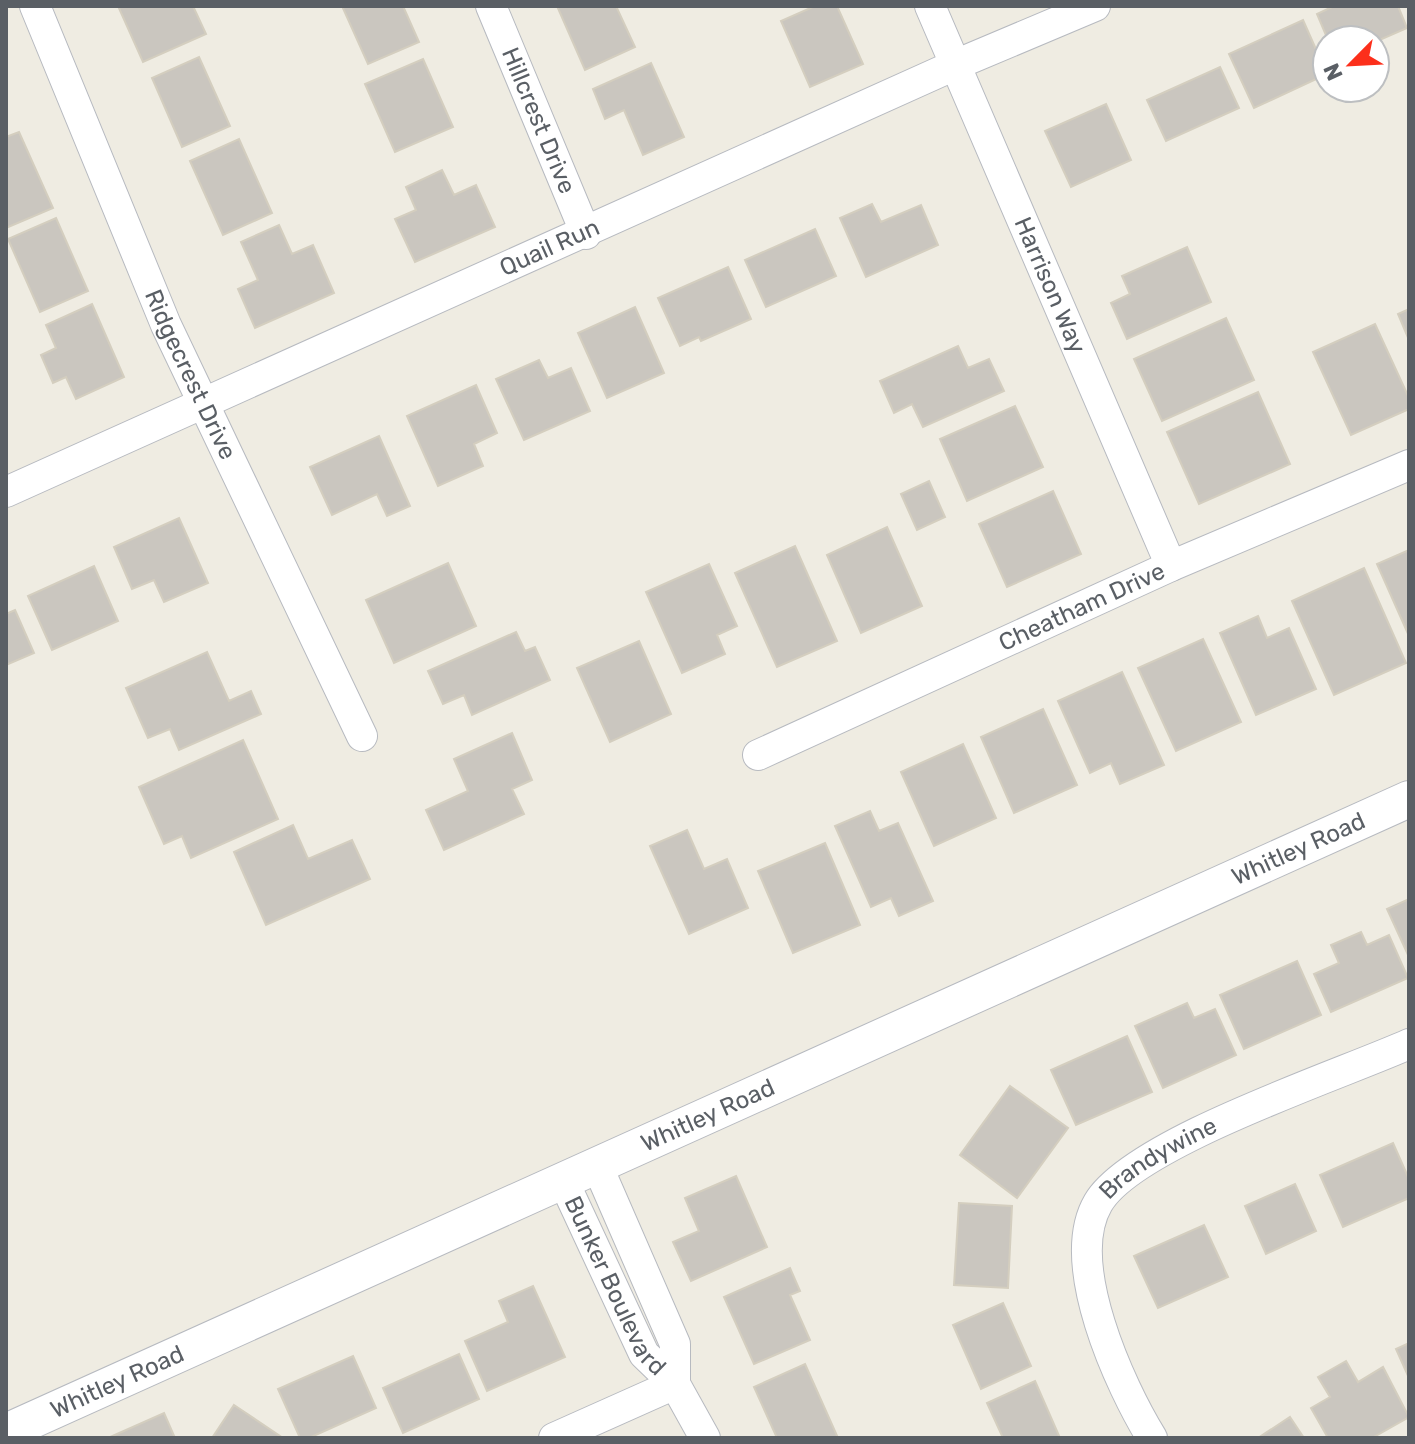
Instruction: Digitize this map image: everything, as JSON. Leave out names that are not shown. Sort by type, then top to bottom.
[{"type":"street","name":"Ridgecrest Drive","points":[[35,6],[166,325],[362,736]]},
{"type":"street","name":"Hillcrest Drive","points":[[491,6],[586,234]]},
{"type":"street","name":"Harrison Way","points":[[930,6],[1171,566]]},
{"type":"street","name":"Quail Run","points":[[6,492],[204,406],[955,65],[1095,6]]},
{"type":"street","name":"Cheatham Drive","points":[[758,755],[1171,566],[1409,465]]},
{"type":"street","name":"Whitley Road","points":[[6,1432],[1409,799]]},
{"type":"street","name":"Brandywine","points":[[1152,1438],[1128,1399],[1105,1347],[1090,1283],[1089,1236],[1097,1204],[1120,1180],[1154,1155],[1261,1105],[1409,1044]]},
{"type":"street","name":"Bunker Boulevard","points":[[597,1165],[675,1344],[675,1384]]},
{"type":"street","name":"Bunker Boulevard","points":[[563,1180],[644,1354],[675,1384],[705,1438]]},
{"type":"street","points":[[554,1438],[675,1384]]},
{"type":"building","points":[[118,6],[193,6],[206,34],[143,62]]},
{"type":"building","points":[[342,6],[403,6],[419,42],[368,64]]},
{"type":"building","points":[[557,6],[616,6],[635,47],[585,70]]},
{"type":"building","points":[[815,6],[837,6],[863,64],[810,87],[781,21]]},
{"type":"building","points":[[1334,6],[1398,6],[1407,28],[1391,35],[1391,24],[1321,24],[1317,14]]},
{"type":"building","points":[[1303,20],[1311,38],[1311,81],[1254,108],[1229,54]]},
{"type":"building","points":[[199,57],[230,126],[182,147],[152,78]]},
{"type":"building","points":[[423,59],[453,127],[395,152],[365,84]]},
{"type":"building","points":[[651,63],[684,137],[643,155],[624,110],[605,119],[593,89]]},
{"type":"building","points":[[1220,67],[1239,108],[1166,141],[1147,100]]},
{"type":"building","points":[[1106,104],[1131,160],[1071,187],[1045,131]]},
{"type":"building","points":[[19,132],[53,208],[6,228],[6,137]]},
{"type":"building","points":[[239,139],[272,213],[223,235],[190,161]]},
{"type":"building","points":[[442,170],[454,195],[476,185],[495,227],[415,262],[395,219],[416,210],[406,187]]},
{"type":"building","points":[[872,204],[881,222],[921,205],[938,245],[866,277],[840,218]]},
{"type":"building","points":[[56,218],[88,291],[40,312],[8,239]]},
{"type":"building","points":[[279,225],[292,254],[313,245],[334,293],[255,328],[238,289],[258,280],[241,242]]},
{"type":"building","points":[[815,229],[836,276],[766,307],[745,260]]},
{"type":"building","points":[[1187,247],[1211,302],[1127,339],[1111,303],[1130,294],[1122,276]]},
{"type":"building","points":[[728,267],[751,319],[701,341],[699,337],[680,346],[658,298]]},
{"type":"building","points":[[92,304],[124,377],[76,399],[66,377],[53,383],[41,355],[56,348],[46,325]]},
{"type":"building","points":[[635,307],[664,373],[607,398],[578,333]]},
{"type":"building","points":[[1409,309],[1409,340],[1398,314]]},
{"type":"building","points":[[1226,318],[1254,380],[1162,421],[1134,359]]},
{"type":"building","points":[[1375,324],[1409,398],[1409,409],[1351,435],[1313,352]]},
{"type":"building","points":[[958,346],[968,368],[989,359],[1004,391],[923,427],[912,404],[894,413],[880,381]]},
{"type":"building","points":[[539,360],[548,378],[571,368],[590,411],[524,440],[496,379]]},
{"type":"building","points":[[476,385],[497,433],[474,444],[483,466],[438,486],[407,416]]},
{"type":"building","points":[[1258,392],[1290,464],[1199,504],[1167,432]]},
{"type":"building","points":[[1015,406],[1043,467],[967,501],[940,439]]},
{"type":"building","points":[[379,436],[410,506],[387,516],[377,494],[332,515],[310,467]]},
{"type":"building","points":[[929,481],[945,517],[917,530],[901,494]]},
{"type":"building","points":[[1053,491],[1081,554],[1007,587],[979,524]]},
{"type":"building","points":[[179,518],[208,583],[164,602],[154,580],[132,589],[114,547]]},
{"type":"building","points":[[887,527],[922,606],[861,633],[827,555]]},
{"type":"building","points":[[795,546],[837,641],[777,667],[735,573]]},
{"type":"building","points":[[1409,550],[1409,636],[1377,564]]},
{"type":"building","points":[[448,563],[476,626],[394,663],[366,600]]},
{"type":"building","points":[[709,564],[737,626],[717,635],[725,654],[682,673],[646,592]]},
{"type":"building","points":[[94,566],[118,621],[52,650],[28,596]]},
{"type":"building","points":[[1364,568],[1406,663],[1334,695],[1292,601]]},
{"type":"building","points":[[15,610],[34,653],[6,665],[6,614]]},
{"type":"building","points":[[1258,616],[1267,638],[1289,628],[1316,689],[1256,715],[1220,633]]},
{"type":"building","points":[[516,632],[525,651],[535,647],[550,680],[472,715],[464,695],[443,704],[428,671]]},
{"type":"building","points":[[1203,639],[1241,722],[1176,751],[1138,668]]},
{"type":"building","points":[[639,641],[671,714],[610,742],[577,668]]},
{"type":"building","points":[[207,652],[229,701],[251,691],[261,714],[179,750],[170,729],[148,738],[126,688]]},
{"type":"building","points":[[1122,672],[1164,765],[1120,784],[1111,763],[1090,773],[1058,701]]},
{"type":"building","points":[[1043,709],[1077,785],[1014,813],[981,737]]},
{"type":"building","points":[[512,733],[532,780],[512,789],[524,814],[444,850],[426,810],[468,791],[454,759]]},
{"type":"building","points":[[243,740],[278,819],[191,858],[182,836],[164,844],[139,787]]},
{"type":"building","points":[[963,744],[996,818],[934,846],[901,772]]},
{"type":"building","points":[[870,811],[879,831],[898,823],[933,901],[899,916],[891,898],[871,907],[835,826]]},
{"type":"building","points":[[293,825],[308,859],[352,840],[370,879],[266,925],[234,852]]},
{"type":"building","points":[[687,830],[704,869],[727,859],[748,908],[689,934],[650,846]]},
{"type":"building","points":[[825,843],[860,925],[793,953],[758,871]]},
{"type":"building","points":[[1409,899],[1409,957],[1387,909]]},
{"type":"building","points":[[1361,932],[1367,945],[1389,935],[1408,978],[1331,1012],[1314,974],[1339,963],[1331,945]]},
{"type":"building","points":[[1297,961],[1321,1015],[1244,1049],[1220,995]]},
{"type":"building","points":[[1187,1003],[1194,1018],[1215,1009],[1236,1055],[1163,1088],[1135,1026]]},
{"type":"building","points":[[1127,1036],[1152,1092],[1076,1125],[1051,1070]]},
{"type":"building","points":[[1010,1086],[1068,1128],[1017,1198],[960,1155]]},
{"type":"building","points":[[1393,1143],[1409,1179],[1409,1198],[1343,1227],[1320,1175]]},
{"type":"building","points":[[736,1176],[767,1247],[691,1281],[673,1242],[699,1231],[685,1198]]},
{"type":"building","points":[[1295,1184],[1316,1231],[1266,1254],[1245,1206]]},
{"type":"building","points":[[959,1203],[1012,1206],[1008,1288],[954,1285]]},
{"type":"building","points":[[1204,1225],[1228,1277],[1158,1308],[1134,1256]]},
{"type":"building","points":[[790,1268],[800,1291],[790,1295],[810,1340],[754,1364],[724,1297]]},
{"type":"building","points":[[533,1286],[565,1357],[487,1391],[465,1341],[508,1322],[499,1301]]},
{"type":"building","points":[[1003,1303],[1031,1366],[981,1389],[953,1325]]},
{"type":"building","points":[[1409,1343],[1409,1378],[1396,1349]]},
{"type":"building","points":[[459,1354],[479,1399],[403,1433],[383,1388]]},
{"type":"building","points":[[353,1356],[376,1408],[309,1438],[300,1438],[278,1389]]},
{"type":"building","points":[[1346,1361],[1358,1382],[1383,1367],[1409,1417],[1372,1438],[1328,1438],[1311,1408],[1330,1397],[1318,1377]]},
{"type":"building","points":[[805,1364],[838,1438],[777,1438],[754,1387]]},
{"type":"building","points":[[1035,1381],[1060,1438],[1003,1438],[987,1403]]},
{"type":"building","points":[[234,1405],[283,1438],[212,1438]]},
{"type":"building","points":[[164,1413],[175,1438],[108,1438]]},
{"type":"building","points":[[1290,1417],[1304,1438],[1258,1438]]}]
